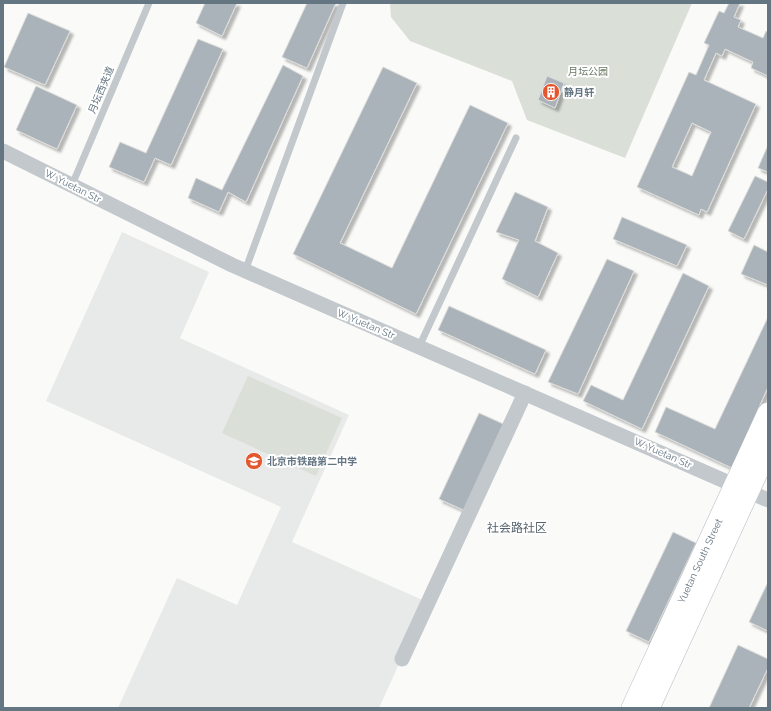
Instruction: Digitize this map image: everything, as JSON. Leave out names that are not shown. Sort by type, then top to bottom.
[{"type":"main road","name":"Yuetan South Street","points":[[649,708],[742,488],[768,413]]},
{"type":"main road","name":"Yuetan South Street","points":[[632,708],[742,488],[768,449]]},
{"type":"street","name":"W. Yuetan Str","points":[[3,151],[245,271],[768,500]]},
{"type":"street","points":[[402,659],[524,393]]},
{"type":"lane","name":"月坛西夹道","points":[[72,185],[149,3]]},
{"type":"lane","points":[[245,271],[343,3]]},
{"type":"lane","points":[[419,347],[516,138]]},
{"type":"shaded area","name":"北京市铁路第二中学","points":[[122,232],[209,272],[180,338],[349,415],[292,542],[427,602],[379,708],[118,708],[177,578],[237,605],[281,507],[46,401]]},
{"type":"green space","name":"月坛公园","points":[[390,3],[692,3],[625,158],[527,120],[512,81],[410,41],[391,17]]},
{"type":"green space","points":[[248,376],[342,418],[316,476],[222,433]]},
{"type":"building","points":[[205,3],[237,3],[222,36],[196,23]]},
{"type":"building","points":[[307,3],[336,3],[307,68],[282,57]]},
{"type":"building","points":[[729,3],[740,3],[734,17],[741,20],[738,27],[763,38],[766,31],[768,32],[768,76],[751,68],[753,62],[725,49],[722,56],[716,53],[704,80],[756,104],[707,212],[701,209],[699,215],[637,187],[689,72],[696,75],[709,45],[704,43],[719,11],[724,13]],"holes":[[[692,123],[711,132],[692,176],[672,167]]]},
{"type":"building","points":[[28,13],[70,31],[45,85],[4,67]]},
{"type":"building","points":[[198,39],[223,49],[171,165],[155,158],[144,182],[109,167],[120,142],[146,153]]},
{"type":"building","points":[[283,65],[303,76],[246,202],[228,192],[219,212],[188,198],[196,178],[222,190]]},
{"type":"building","points":[[383,67],[417,83],[340,243],[392,268],[470,105],[508,123],[416,314],[293,254]]},
{"type":"building","name":"静月轩","points":[[547,76],[564,83],[555,108],[538,100]]},
{"type":"building","points":[[36,86],[77,105],[57,149],[16,130]]},
{"type":"building","points":[[768,145],[768,172],[758,168]]},
{"type":"building","points":[[755,176],[768,182],[768,189],[744,239],[728,231]]},
{"type":"building","points":[[515,192],[548,207],[535,241],[558,253],[538,297],[502,279],[519,240],[496,232]]},
{"type":"building","points":[[622,217],[687,245],[677,266],[613,239]]},
{"type":"building","points":[[754,245],[768,252],[768,285],[741,274]]},
{"type":"building","points":[[607,259],[634,271],[578,394],[548,382]]},
{"type":"building","points":[[683,273],[709,286],[642,429],[583,401],[591,385],[623,400]]},
{"type":"building","points":[[449,306],[546,350],[535,374],[438,330]]},
{"type":"building","points":[[768,317],[768,387],[732,468],[655,432],[666,407],[715,429]]},
{"type":"building","points":[[479,413],[510,427],[470,513],[439,499]]},
{"type":"building","points":[[673,532],[696,543],[649,642],[626,631]]},
{"type":"building","points":[[768,582],[768,631],[749,622]]},
{"type":"building","points":[[738,645],[768,659],[768,668],[749,708],[709,708]]},
{"type":"place","name":"静月轩","points":[[551,92]]},
{"type":"place","name":"北京市铁路第二中学","points":[[254,461]]},
{"type":"district","name":"社会路社区","points":[[517,528]]}]
